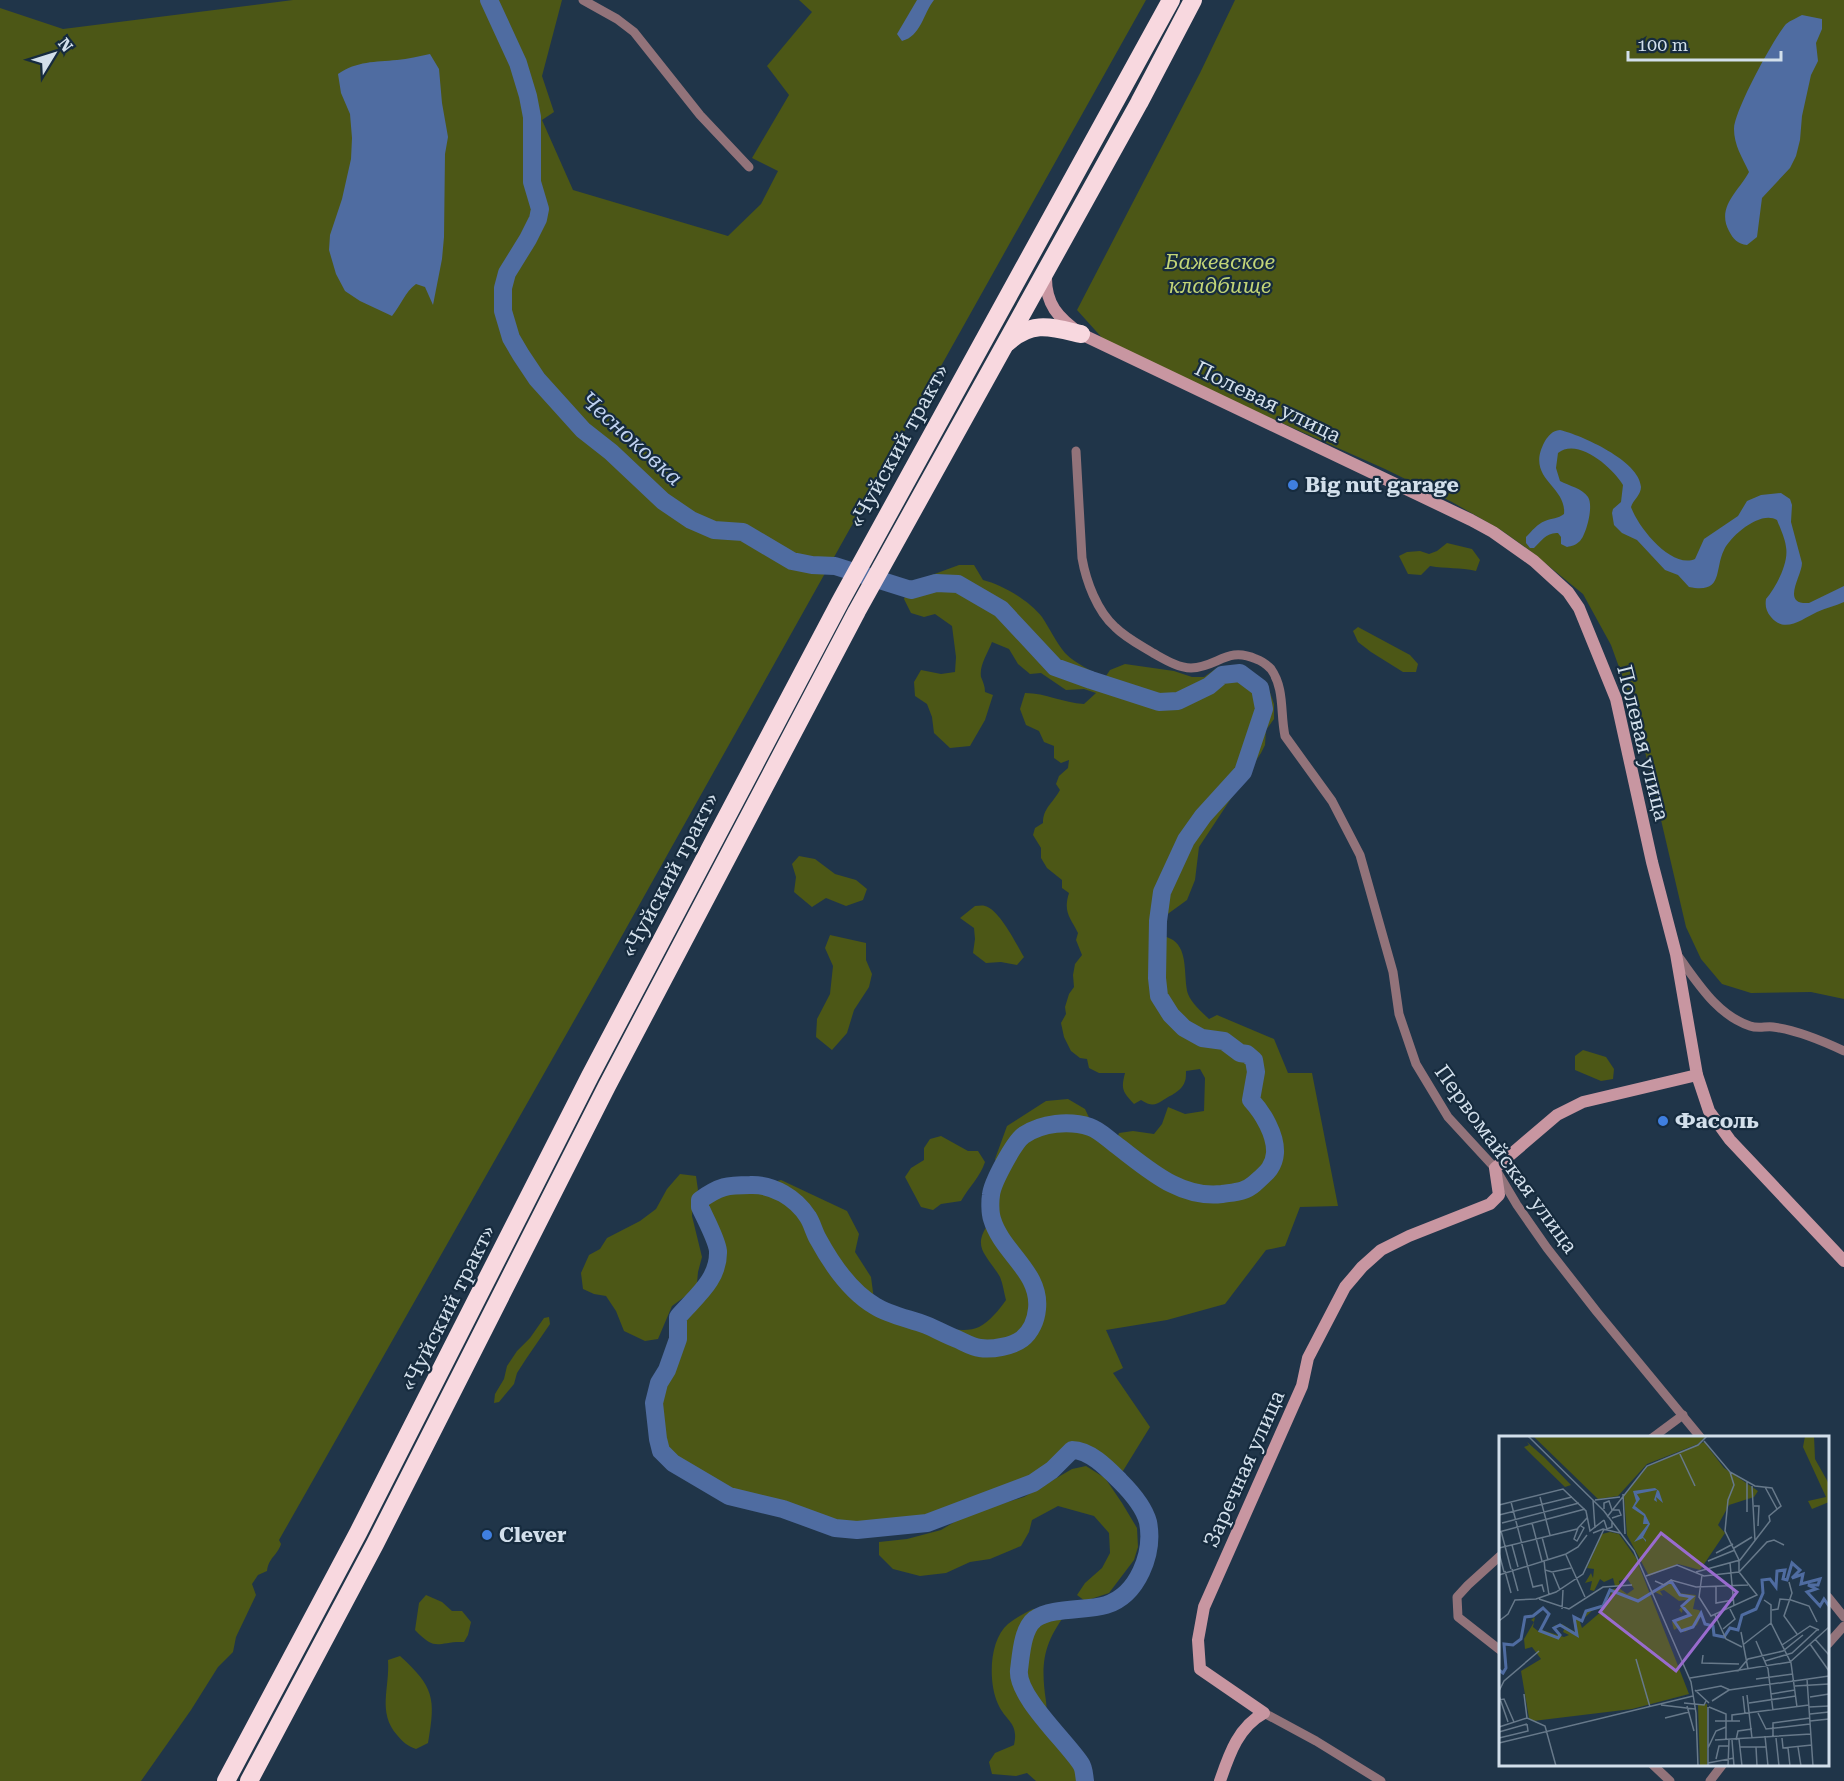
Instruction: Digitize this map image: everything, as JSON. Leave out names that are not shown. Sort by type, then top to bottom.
[{"type":"highway","name":"«Чуйский тракт»","points":[[226,1781],[363,1523],[590,1076],[840,602],[1171,0]]},
{"type":"highway","name":"«Чуйский тракт»","points":[[249,1781],[380,1534],[607,1086],[857,611],[1046,268],[1140,103],[1193,0]]},
{"type":"highway","points":[[1002,349],[1016,335],[1031,328],[1048,327],[1081,334]]},
{"type":"street","points":[[583,0],[617,19],[634,32],[700,115],[749,167]]},
{"type":"street","name":"Полевая улица","points":[[1046,268],[1046,291],[1051,306],[1061,319],[1081,334],[1471,520],[1514,546],[1555,579],[1579,608],[1616,699],[1652,862],[1676,954],[1697,1075],[1709,1111],[1731,1140],[1844,1262]]},
{"type":"street","name":"Первомайская улица","points":[[1076,451],[1083,542],[1082,558],[1085,574],[1104,616],[1115,628],[1132,640],[1176,664],[1190,668],[1210,664],[1233,654],[1247,654],[1262,661],[1270,669],[1282,697],[1282,723],[1285,736],[1332,801],[1360,855],[1393,972],[1399,1014],[1416,1064],[1448,1117],[1496,1168],[1517,1205],[1547,1248],[1700,1436]]},
{"type":"street","points":[[1676,954],[1713,1002],[1738,1021],[1753,1027],[1773,1027],[1784,1030],[1826,1042],[1844,1051]]},
{"type":"street","points":[[1496,1168],[1557,1115],[1582,1102],[1697,1075]]},
{"type":"street","name":"Заречная улица","points":[[1381,1781],[1316,1741],[1264,1713],[1200,1669],[1198,1640],[1204,1607],[1302,1386],[1308,1358],[1345,1287],[1381,1250],[1408,1236],[1490,1204],[1499,1195],[1496,1168]]},
{"type":"street","points":[[1653,1436],[1683,1415]]},
{"type":"street","points":[[1499,1557],[1457,1597],[1458,1617],[1499,1649]]},
{"type":"street","points":[[1829,1599],[1844,1617]]},
{"type":"street","points":[[1829,1642],[1844,1626]]},
{"type":"street","points":[[1220,1781],[1231,1751],[1245,1728],[1254,1718],[1264,1713]]},
{"type":"street","points":[[1654,1766],[1670,1781]]},
{"type":"street","points":[[1710,1781],[1721,1766]]},
{"type":"green space","points":[[293,0],[562,0],[542,76],[554,112],[542,120],[573,190],[728,236],[761,204],[778,171],[752,158],[789,95],[767,66],[812,12],[799,0],[1146,0],[600,975],[279,1540],[281,1544],[269,1563],[267,1571],[258,1575],[252,1584],[256,1595],[236,1637],[233,1652],[218,1667],[141,1781],[0,1781],[0,8],[63,29]]},
{"type":"green space","name":"Бажевское кладбище","points":[[1235,0],[1844,0],[1844,999],[1811,992],[1751,993],[1722,984],[1701,959],[1686,927],[1637,717],[1611,645],[1583,594],[1501,530],[1452,502],[1104,340],[1077,310],[1200,73]]},
{"type":"green space","points":[[1447,543],[1472,549],[1480,560],[1476,571],[1430,566],[1421,575],[1408,574],[1399,556],[1407,552],[1420,551],[1429,554]]},
{"type":"green space","points":[[959,565],[974,565],[983,580],[1007,590],[1031,605],[1042,617],[1065,653],[1104,679],[1110,670],[1125,664],[1174,671],[1192,677],[1204,677],[1218,667],[1235,667],[1253,672],[1267,684],[1274,704],[1274,719],[1266,730],[1265,745],[1199,847],[1195,880],[1187,900],[1158,921],[1152,922],[1151,932],[1171,939],[1178,945],[1183,958],[1188,994],[1209,1019],[1217,1015],[1274,1039],[1288,1073],[1312,1073],[1338,1206],[1300,1207],[1285,1246],[1266,1250],[1225,1304],[1167,1320],[1106,1330],[1123,1368],[1113,1373],[1150,1427],[1118,1479],[1091,1456],[1072,1450],[1052,1470],[1033,1483],[927,1523],[857,1530],[835,1528],[783,1509],[729,1496],[673,1463],[661,1451],[654,1403],[659,1383],[667,1370],[678,1339],[678,1317],[705,1287],[715,1271],[717,1261],[717,1246],[700,1207],[700,1200],[718,1188],[763,1185],[781,1180],[847,1211],[859,1234],[855,1252],[871,1277],[875,1307],[942,1328],[969,1330],[987,1322],[1006,1300],[1000,1277],[985,1255],[981,1243],[985,1229],[992,1219],[991,1193],[1000,1172],[995,1159],[1007,1126],[1046,1101],[1068,1099],[1085,1109],[1094,1128],[1115,1144],[1119,1133],[1133,1131],[1154,1134],[1162,1124],[1168,1107],[1185,1114],[1204,1111],[1205,1078],[1200,1069],[1186,1071],[1181,1088],[1160,1102],[1150,1104],[1141,1100],[1134,1104],[1124,1090],[1125,1073],[1099,1073],[1089,1068],[1087,1059],[1080,1058],[1071,1051],[1064,1037],[1061,1023],[1066,1014],[1065,1007],[1069,994],[1074,987],[1075,964],[1082,955],[1076,940],[1078,933],[1067,910],[1069,893],[1062,888],[1062,880],[1047,868],[1041,858],[1041,848],[1033,835],[1035,828],[1043,823],[1047,809],[1060,790],[1056,784],[1059,776],[1068,768],[1069,760],[1061,763],[1054,758],[1054,746],[1044,742],[1039,731],[1026,725],[1020,709],[1025,693],[1084,704],[1096,693],[1084,689],[1066,690],[1041,673],[1030,674],[1018,664],[1009,649],[992,642],[981,673],[985,692],[993,695],[985,720],[970,746],[950,748],[934,733],[932,717],[927,704],[915,696],[914,682],[921,670],[941,674],[955,672],[956,657],[952,626],[935,614],[924,617],[911,613],[904,599],[910,583]]},
{"type":"green space","points":[[1358,627],[1410,655],[1418,664],[1416,672],[1403,672],[1358,642],[1353,631]]},
{"type":"green space","points":[[799,856],[815,859],[835,874],[856,880],[867,889],[863,900],[846,906],[826,898],[812,907],[794,892],[796,877],[792,864]]},
{"type":"green space","points":[[975,906],[991,909],[1002,920],[1024,957],[1017,965],[1001,962],[986,963],[973,953],[974,928],[960,918]]},
{"type":"green space","points":[[830,935],[866,943],[866,960],[872,974],[869,987],[854,1010],[847,1033],[832,1050],[816,1037],[817,1019],[830,994],[833,966],[825,948]]},
{"type":"green space","points":[[1583,1050],[1606,1057],[1614,1069],[1613,1079],[1601,1081],[1575,1070],[1575,1056]]},
{"type":"green space","points":[[941,1136],[968,1151],[978,1151],[985,1162],[961,1201],[941,1204],[933,1210],[921,1207],[905,1177],[911,1168],[924,1160],[924,1148],[930,1139]]},
{"type":"green space","points":[[680,1174],[696,1176],[698,1190],[693,1201],[692,1216],[702,1257],[697,1283],[687,1295],[672,1306],[658,1339],[645,1341],[624,1331],[616,1311],[606,1296],[583,1289],[581,1273],[589,1255],[600,1249],[607,1238],[640,1221],[656,1209],[667,1189]]},
{"type":"green space","points":[[549,1317],[550,1324],[517,1373],[514,1384],[499,1402],[494,1403],[495,1394],[504,1379],[507,1366],[544,1318]]},
{"type":"green space","points":[[1086,1466],[1105,1478],[1137,1528],[1138,1547],[1134,1560],[1109,1593],[1085,1601],[1077,1595],[1085,1583],[1102,1568],[1110,1553],[1109,1533],[1094,1516],[1058,1506],[1032,1520],[1029,1532],[1021,1546],[990,1559],[970,1562],[946,1573],[920,1576],[893,1569],[879,1555],[879,1542],[907,1539],[941,1530],[966,1515],[1024,1497],[1072,1469]]},
{"type":"green space","points":[[426,1595],[442,1602],[452,1611],[462,1611],[471,1622],[464,1642],[433,1644],[415,1630],[419,1603]]},
{"type":"green space","points":[[1033,1609],[1068,1611],[1054,1633],[1046,1653],[1044,1675],[1047,1715],[1051,1728],[1080,1765],[1085,1781],[1036,1781],[1027,1773],[1016,1776],[992,1774],[989,1762],[995,1753],[1014,1745],[1015,1737],[1015,1731],[1001,1710],[995,1695],[992,1673],[994,1651],[997,1640],[1008,1624]]},
{"type":"green space","points":[[400,1656],[426,1685],[432,1704],[428,1743],[416,1749],[405,1744],[387,1718],[388,1660]]},
{"type":"water","points":[[917,0],[934,0],[918,30],[902,41],[897,34]]},
{"type":"water","points":[[1802,15],[1822,19],[1822,29],[1816,43],[1818,61],[1811,75],[1802,116],[1800,140],[1790,168],[1762,198],[1757,237],[1747,245],[1734,239],[1729,231],[1725,214],[1730,200],[1749,172],[1735,140],[1736,120],[1764,59],[1780,32],[1786,24]]},
{"type":"water","points":[[430,54],[439,69],[448,137],[445,154],[442,259],[433,305],[425,287],[416,284],[392,316],[345,291],[336,274],[329,250],[330,235],[342,199],[351,159],[350,114],[341,93],[338,74],[359,64],[401,60]]},
{"type":"water","points":[[1560,430],[1595,443],[1631,468],[1638,477],[1641,487],[1631,507],[1635,515],[1648,535],[1676,558],[1695,559],[1704,539],[1738,516],[1747,501],[1761,495],[1781,493],[1790,499],[1792,505],[1791,522],[1802,563],[1794,595],[1796,599],[1809,603],[1844,586],[1844,602],[1794,624],[1782,624],[1771,617],[1766,608],[1766,599],[1781,574],[1786,560],[1786,547],[1777,520],[1770,518],[1755,521],[1733,538],[1724,550],[1713,584],[1700,588],[1689,587],[1678,575],[1665,570],[1637,540],[1622,533],[1614,525],[1612,513],[1621,502],[1623,485],[1603,463],[1575,449],[1566,449],[1558,453],[1556,468],[1560,481],[1579,489],[1590,501],[1590,513],[1585,533],[1580,541],[1571,546],[1561,544],[1561,537],[1558,533],[1554,533],[1544,538],[1534,548],[1530,548],[1526,543],[1526,537],[1535,528],[1542,522],[1564,514],[1563,504],[1543,473],[1540,464],[1540,454],[1545,441],[1555,431]]},
{"type":"waterway","name":"Чесноковка","points":[[489,0],[518,63],[528,96],[532,117],[532,182],[540,209],[538,219],[528,239],[507,273],[503,288],[503,311],[511,338],[537,379],[583,430],[611,452],[663,501],[691,520],[714,530],[743,532],[792,561],[835,566],[911,590],[936,583],[958,584],[1001,609],[1055,667],[1159,702],[1178,701],[1209,686],[1222,675],[1240,673],[1260,688],[1264,709],[1243,772],[1203,816],[1186,840],[1162,892],[1158,921],[1157,978],[1159,996],[1171,1015],[1184,1028],[1202,1038],[1224,1041],[1254,1060],[1256,1072],[1251,1100],[1268,1125],[1275,1146],[1273,1163],[1268,1170],[1251,1187],[1243,1190],[1222,1194],[1192,1192],[1164,1180],[1090,1127],[1065,1123],[1047,1125],[1024,1135],[1009,1154],[995,1182],[991,1195],[991,1210],[997,1231],[1033,1284],[1037,1296],[1037,1309],[1034,1321],[1022,1339],[1008,1345],[990,1348],[971,1346],[926,1325],[887,1312],[866,1300],[835,1267],[809,1219],[790,1198],[759,1185],[724,1187],[700,1200],[700,1207],[717,1246],[715,1271],[705,1287],[678,1317],[678,1339],[667,1370],[659,1383],[654,1403],[661,1451],[673,1463],[729,1496],[783,1509],[835,1528],[857,1530],[927,1523],[1033,1483],[1052,1470],[1072,1450],[1085,1453],[1104,1466],[1133,1495],[1146,1516],[1149,1534],[1146,1559],[1135,1583],[1117,1600],[1098,1607],[1060,1611],[1035,1619],[1027,1629],[1019,1670],[1020,1681],[1025,1693],[1081,1764],[1085,1781]]},
{"type":"place","name":"Big nut garage","points":[[1293,485]]},
{"type":"place","name":"Фасоль","points":[[1663,1121]]},
{"type":"place","name":"Clever","points":[[487,1535]]}]
